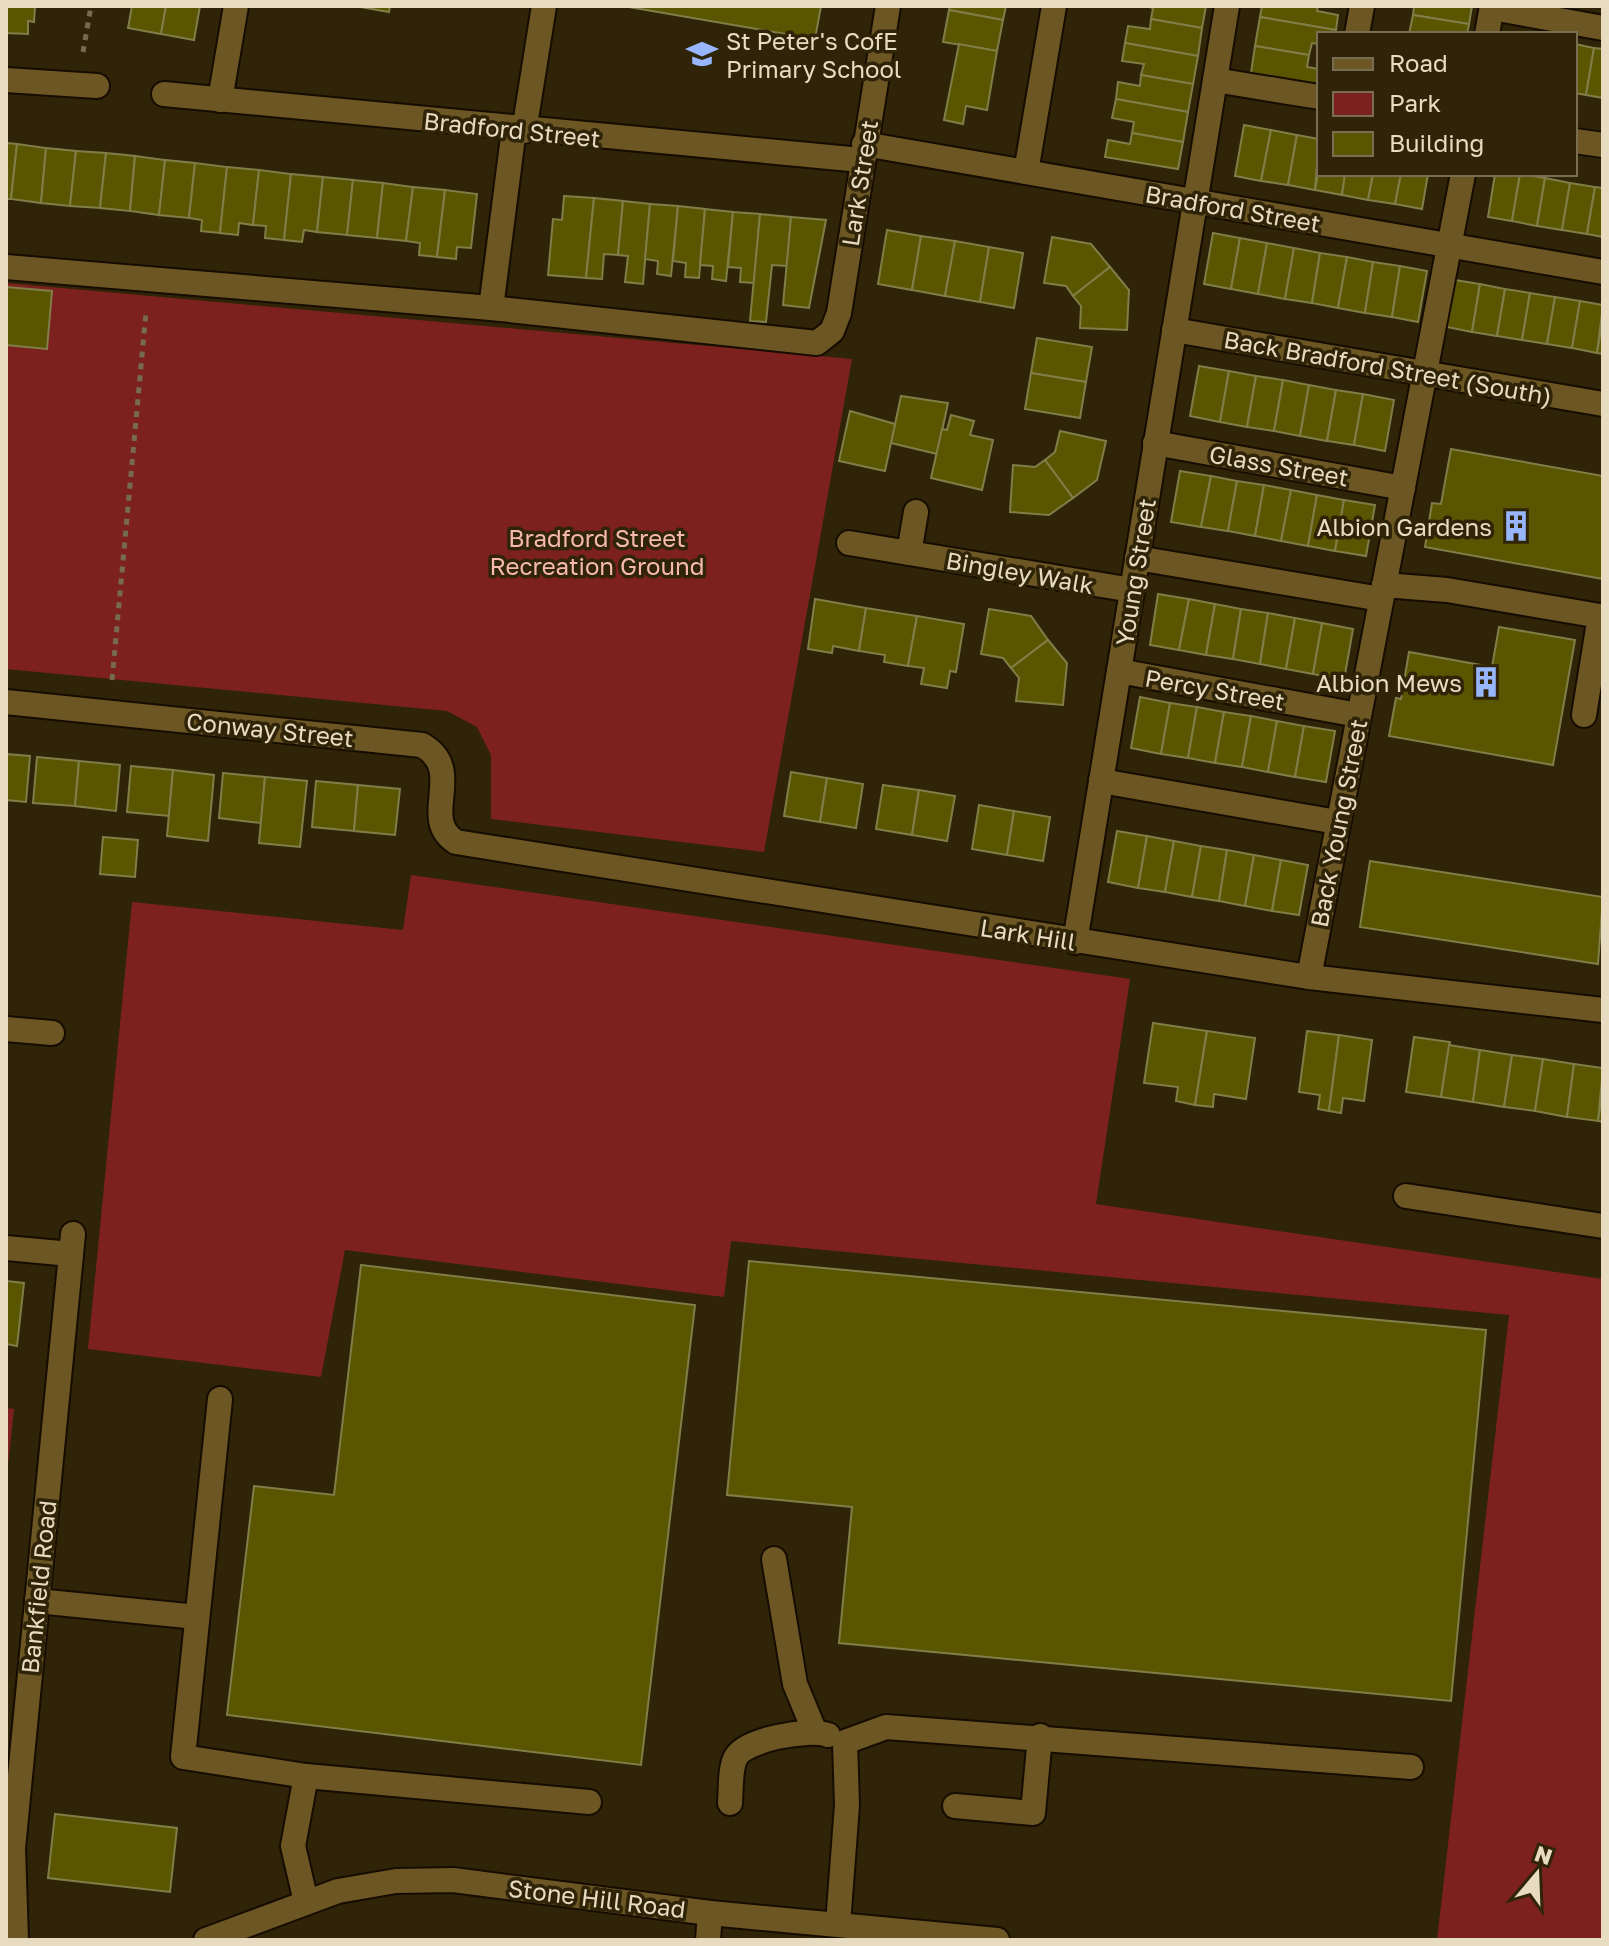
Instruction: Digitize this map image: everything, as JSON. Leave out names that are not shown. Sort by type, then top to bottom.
[{"type":"street","points":[[220,100],[236,6]]},
{"type":"street","points":[[6,267],[491,308],[519,130],[544,6]]},
{"type":"street","name":"Lark Street","points":[[491,308],[817,343],[832,331],[839,313],[862,152],[888,6]]},
{"type":"street","points":[[1026,172],[1054,6]]},
{"type":"street","name":"Young Street","points":[[1075,942],[1227,6]]},
{"type":"street","points":[[1357,32],[1362,6]]},
{"type":"street","points":[[1487,32],[1492,7],[1603,28]]},
{"type":"street","points":[[6,80],[88,85]]},
{"type":"street","points":[[1215,80],[1317,97]]},
{"type":"street","name":"Bradford Street","points":[[164,94],[519,130],[862,152],[1026,172],[1603,272]]},
{"type":"street","points":[[1577,141],[1603,145]]},
{"type":"street","name":"Back Young Street","points":[[1309,977],[1463,176]]},
{"type":"street","name":"Back Bradford Street (South)","points":[[1174,330],[1603,404]]},
{"type":"street","name":"Glass Street","points":[[1155,443],[1403,488]]},
{"type":"street","points":[[909,553],[916,512]]},
{"type":"street","name":"Bingley Walk","points":[[849,543],[1132,590]]},
{"type":"street","points":[[1137,558],[1382,592],[1447,590],[1600,616],[1584,715]]},
{"type":"street","name":"Percy Street","points":[[1119,671],[1358,715]]},
{"type":"street","name":"Conway Street","points":[[6,702],[422,745],[437,753],[443,767],[440,824],[446,835],[456,842]]},
{"type":"street","points":[[1101,781],[1337,822]]},
{"type":"street","name":"Lark Hill","points":[[456,842],[1309,977],[1603,1010]]},
{"type":"street","points":[[6,1029],[52,1033]]},
{"type":"street","points":[[1406,1196],[1603,1226]]},
{"type":"street","name":"Bankfield Road","points":[[6,1248],[72,1244],[37,1601],[14,1749],[16,1940]]},
{"type":"street","points":[[220,1399],[183,1757],[306,1776],[589,1802]]},
{"type":"street","points":[[774,1559],[795,1684],[814,1730]]},
{"type":"street","points":[[37,1601],[197,1617]]},
{"type":"street","points":[[730,1803],[735,1759],[742,1751],[772,1739],[814,1730],[845,1742],[886,1727],[1040,1736],[1411,1767]]},
{"type":"street","points":[[955,1806],[1033,1813],[1040,1736]]},
{"type":"street","points":[[838,1924],[847,1805],[845,1742]]},
{"type":"street","points":[[306,1776],[293,1846],[306,1902]]},
{"type":"street","name":"Stone Hill Road","points":[[206,1940],[338,1891],[396,1881],[453,1880],[710,1913],[997,1940]]},
{"type":"street","points":[[708,1940],[710,1913]]},
{"type":"path","points":[[88,85],[91,6]]},
{"type":"path","points":[[109,713],[149,279]]},
{"type":"green space","name":"Bradford Street Recreation Ground","points":[[6,283],[852,359],[764,852],[491,819],[491,755],[477,727],[447,711],[6,669]]},
{"type":"green space","points":[[411,875],[1130,979],[1096,1204],[1603,1279],[1603,1940],[1437,1940],[1509,1315],[731,1241],[724,1297],[345,1250],[321,1377],[88,1349],[132,902],[403,930]]},
{"type":"green space","points":[[6,1408],[14,1409],[6,1484]]},
{"type":"building","points":[[6,6],[35,6],[34,22],[28,21],[28,34],[6,33]]},
{"type":"building","points":[[132,6],[166,6],[161,34],[128,28]]},
{"type":"building","points":[[166,6],[200,6],[194,40],[161,34]]},
{"type":"building","points":[[355,6],[390,6],[389,12]]},
{"type":"building","points":[[623,6],[821,6],[815,39]]},
{"type":"building","points":[[950,6],[1006,6],[1003,20],[949,10]]},
{"type":"building","points":[[1145,6],[1206,6],[1202,28],[1151,19],[1153,8]]},
{"type":"building","points":[[1262,6],[1318,6],[1317,11],[1338,15],[1336,30],[1260,17]]},
{"type":"building","points":[[1414,6],[1472,6],[1469,24],[1413,15]]},
{"type":"building","points":[[949,10],[1003,20],[997,51],[943,42]]},
{"type":"building","points":[[1413,15],[1469,24],[1467,32],[1409,32]]},
{"type":"building","points":[[1260,17],[1336,30],[1317,32],[1317,44],[1312,43],[1309,55],[1255,46]]},
{"type":"building","points":[[1151,19],[1202,28],[1198,56],[1125,43],[1128,26],[1150,29]]},
{"type":"building","points":[[1125,43],[1198,56],[1193,84],[1141,75],[1144,64],[1122,61]]},
{"type":"building","points":[[959,44],[997,51],[987,110],[966,106],[963,124],[944,120]]},
{"type":"building","points":[[1577,44],[1594,48],[1586,95],[1577,93]]},
{"type":"building","points":[[1255,46],[1309,55],[1307,67],[1317,69],[1317,85],[1251,73]]},
{"type":"building","points":[[1594,48],[1603,49],[1603,98],[1586,95]]},
{"type":"building","points":[[1141,75],[1193,84],[1188,112],[1116,99],[1118,82],[1140,86]]},
{"type":"building","points":[[1116,99],[1188,112],[1183,142],[1132,133],[1134,122],[1112,118]]},
{"type":"building","points":[[1244,125],[1271,130],[1261,181],[1235,176]]},
{"type":"building","points":[[1271,130],[1297,135],[1288,185],[1261,181]]},
{"type":"building","points":[[1132,133],[1183,142],[1178,169],[1105,157],[1108,140],[1130,144]]},
{"type":"building","points":[[1297,135],[1317,139],[1315,190],[1288,185]]},
{"type":"building","points":[[6,143],[17,144],[11,199],[6,199]]},
{"type":"building","points":[[17,144],[46,148],[41,203],[11,199]]},
{"type":"building","points":[[46,148],[76,151],[70,206],[41,203]]},
{"type":"building","points":[[76,151],[106,153],[100,208],[70,206]]},
{"type":"building","points":[[106,153],[135,156],[130,211],[100,208]]},
{"type":"building","points":[[135,156],[165,160],[159,215],[130,211]]},
{"type":"building","points":[[165,160],[195,163],[189,218],[159,215]]},
{"type":"building","points":[[195,163],[227,167],[220,233],[201,231],[202,220],[189,218]]},
{"type":"building","points":[[227,167],[259,170],[253,225],[239,223],[238,235],[220,233]]},
{"type":"building","points":[[259,170],[291,174],[284,240],[265,238],[266,226],[253,225]]},
{"type":"building","points":[[291,174],[323,177],[317,232],[304,230],[302,242],[284,240]]},
{"type":"building","points":[[1317,176],[1345,176],[1342,195],[1315,190]]},
{"type":"building","points":[[1345,176],[1373,176],[1368,200],[1342,195]]},
{"type":"building","points":[[1373,176],[1401,176],[1395,204],[1368,200]]},
{"type":"building","points":[[1401,176],[1428,176],[1422,209],[1395,204]]},
{"type":"building","points":[[1495,176],[1520,176],[1512,221],[1488,217]]},
{"type":"building","points":[[1520,176],[1545,178],[1537,226],[1512,221]]},
{"type":"building","points":[[323,177],[353,180],[347,235],[317,232]]},
{"type":"building","points":[[1545,178],[1570,183],[1562,230],[1537,226]]},
{"type":"building","points":[[353,180],[383,183],[377,238],[347,235]]},
{"type":"building","points":[[383,183],[413,187],[406,241],[377,238]]},
{"type":"building","points":[[1570,183],[1595,187],[1587,234],[1562,230]]},
{"type":"building","points":[[413,187],[445,190],[437,257],[419,255],[420,243],[406,241]]},
{"type":"building","points":[[1595,187],[1603,188],[1603,237],[1587,234]]},
{"type":"building","points":[[445,190],[477,194],[471,248],[457,247],[456,259],[437,257]]},
{"type":"building","points":[[564,196],[594,198],[586,278],[548,275],[553,219],[562,220]]},
{"type":"building","points":[[594,198],[623,201],[618,255],[604,254],[602,279],[586,278]]},
{"type":"building","points":[[623,201],[650,204],[643,284],[625,282],[628,256],[618,255]]},
{"type":"building","points":[[650,204],[678,206],[671,276],[657,274],[658,261],[645,259]]},
{"type":"building","points":[[678,206],[705,209],[699,278],[685,277],[686,263],[673,261]]},
{"type":"building","points":[[705,209],[733,212],[726,281],[712,279],[713,266],[700,265]]},
{"type":"building","points":[[733,212],[760,214],[754,283],[740,282],[741,268],[728,267]]},
{"type":"building","points":[[760,214],[791,217],[787,266],[772,265],[766,322],[750,321]]},
{"type":"building","points":[[791,217],[826,220],[809,308],[783,305]]},
{"type":"building","points":[[887,230],[921,236],[912,290],[878,284]]},
{"type":"building","points":[[1213,233],[1240,238],[1231,289],[1204,284]]},
{"type":"building","points":[[921,236],[955,241],[945,296],[912,290]]},
{"type":"building","points":[[1052,237],[1091,244],[1110,267],[1073,296],[1066,286],[1044,283]]},
{"type":"building","points":[[1240,238],[1267,243],[1258,294],[1231,289]]},
{"type":"building","points":[[955,241],[989,247],[980,302],[945,296]]},
{"type":"building","points":[[1267,243],[1294,248],[1285,299],[1258,294]]},
{"type":"building","points":[[989,247],[1023,253],[1014,308],[980,302]]},
{"type":"building","points":[[1294,248],[1320,253],[1312,303],[1285,299]]},
{"type":"building","points":[[1320,253],[1347,257],[1338,308],[1312,303]]},
{"type":"building","points":[[1347,257],[1373,262],[1365,313],[1338,308]]},
{"type":"building","points":[[1373,262],[1400,266],[1392,317],[1365,313]]},
{"type":"building","points":[[1400,266],[1427,271],[1418,322],[1392,317]]},
{"type":"building","points":[[1110,267],[1129,290],[1127,330],[1080,328],[1081,306],[1073,296]]},
{"type":"building","points":[[1455,280],[1480,284],[1472,332],[1447,327]]},
{"type":"building","points":[[1480,284],[1505,289],[1497,336],[1472,332]]},
{"type":"building","points":[[6,287],[52,291],[47,349],[6,345]]},
{"type":"building","points":[[1505,289],[1530,293],[1522,340],[1497,336]]},
{"type":"building","points":[[1530,293],[1555,297],[1547,344],[1522,340]]},
{"type":"building","points":[[1555,297],[1580,301],[1572,348],[1547,344]]},
{"type":"building","points":[[1580,301],[1603,305],[1597,353],[1572,348]]},
{"type":"building","points":[[1603,318],[1603,354],[1597,353]]},
{"type":"building","points":[[1037,338],[1092,347],[1086,382],[1031,373]]},
{"type":"building","points":[[1199,366],[1229,371],[1220,422],[1190,416]]},
{"type":"building","points":[[1229,371],[1256,376],[1247,427],[1220,422]]},
{"type":"building","points":[[1031,373],[1086,382],[1080,418],[1025,409]]},
{"type":"building","points":[[1256,376],[1283,380],[1274,431],[1247,427]]},
{"type":"building","points":[[1283,380],[1309,385],[1300,436],[1274,431]]},
{"type":"building","points":[[1309,385],[1336,390],[1327,441],[1300,436]]},
{"type":"building","points":[[1336,390],[1363,394],[1354,445],[1327,441]]},
{"type":"building","points":[[1363,394],[1394,400],[1385,451],[1354,445]]},
{"type":"building","points":[[901,396],[948,403],[937,454],[891,443]]},
{"type":"building","points":[[850,411],[895,424],[885,471],[839,461]]},
{"type":"building","points":[[951,415],[974,421],[970,435],[993,440],[982,490],[931,478],[942,429],[947,430]]},
{"type":"building","points":[[1060,431],[1106,441],[1097,480],[1073,498],[1045,460],[1055,452]]},
{"type":"building","name":"Albion Gardens","points":[[1451,449],[1603,476],[1603,579],[1425,547],[1432,503],[1441,504]]},
{"type":"building","points":[[1045,460],[1073,498],[1049,515],[1010,512],[1013,465],[1035,467]]},
{"type":"building","points":[[1180,471],[1211,476],[1201,527],[1171,522]]},
{"type":"building","points":[[1211,476],[1237,481],[1228,531],[1201,527]]},
{"type":"building","points":[[1237,481],[1264,485],[1255,536],[1228,531]]},
{"type":"building","points":[[1264,485],[1291,490],[1281,541],[1255,536]]},
{"type":"building","points":[[1291,490],[1317,495],[1308,546],[1281,541]]},
{"type":"building","points":[[1317,495],[1344,500],[1335,551],[1308,546]]},
{"type":"building","points":[[1344,500],[1375,505],[1366,556],[1335,551]]},
{"type":"building","points":[[1158,594],[1189,599],[1179,650],[1150,645]]},
{"type":"building","points":[[815,599],[866,608],[859,651],[833,646],[832,653],[808,649]]},
{"type":"building","points":[[1189,599],[1215,604],[1206,655],[1179,650]]},
{"type":"building","points":[[1215,604],[1241,609],[1233,659],[1206,655]]},
{"type":"building","points":[[866,608],[917,616],[908,666],[884,662],[885,655],[859,651]]},
{"type":"building","points":[[989,609],[1031,616],[1048,640],[1011,668],[1003,658],[981,654]]},
{"type":"building","points":[[1241,609],[1268,613],[1260,664],[1233,659]]},
{"type":"building","points":[[1268,613],[1295,618],[1286,669],[1260,664]]},
{"type":"building","points":[[917,616],[964,624],[956,672],[950,671],[947,688],[921,684],[924,668],[908,666]]},
{"type":"building","points":[[1295,618],[1322,623],[1313,674],[1286,669]]},
{"type":"building","points":[[1322,623],[1353,629],[1344,680],[1313,674]]},
{"type":"building","name":"Albion Mews","points":[[1499,627],[1575,640],[1553,765],[1389,736],[1396,698],[1401,699],[1409,652],[1492,667]]},
{"type":"building","points":[[1048,640],[1067,663],[1063,705],[1016,701],[1019,678],[1011,668]]},
{"type":"building","points":[[1140,697],[1170,703],[1161,754],[1131,748]]},
{"type":"building","points":[[1170,703],[1197,707],[1188,758],[1161,754]]},
{"type":"building","points":[[1197,707],[1224,712],[1215,763],[1188,758]]},
{"type":"building","points":[[1224,712],[1251,716],[1242,767],[1215,763]]},
{"type":"building","points":[[1251,716],[1277,721],[1268,772],[1242,767]]},
{"type":"building","points":[[1277,721],[1304,726],[1295,777],[1268,772]]},
{"type":"building","points":[[1304,726],[1335,731],[1326,782],[1295,777]]},
{"type":"building","points":[[6,754],[30,756],[26,802],[6,800]]},
{"type":"building","points":[[37,757],[79,761],[75,806],[33,803]]},
{"type":"building","points":[[79,761],[120,765],[116,811],[75,806]]},
{"type":"building","points":[[131,766],[173,770],[169,816],[127,812]]},
{"type":"building","points":[[173,770],[214,775],[208,841],[167,836]]},
{"type":"building","points":[[791,772],[827,778],[820,822],[784,816]]},
{"type":"building","points":[[223,773],[265,777],[261,823],[219,818]]},
{"type":"building","points":[[265,777],[307,781],[300,847],[259,843]]},
{"type":"building","points":[[827,778],[863,784],[856,828],[820,822]]},
{"type":"building","points":[[316,781],[358,785],[354,831],[312,827]]},
{"type":"building","points":[[358,785],[400,789],[395,835],[354,831]]},
{"type":"building","points":[[883,785],[919,790],[912,835],[876,829]]},
{"type":"building","points":[[919,790],[955,796],[947,841],[912,835]]},
{"type":"building","points":[[979,805],[1014,811],[1007,855],[972,849]]},
{"type":"building","points":[[1014,811],[1050,817],[1043,861],[1007,855]]},
{"type":"building","points":[[1117,831],[1147,836],[1138,888],[1108,882]]},
{"type":"building","points":[[1147,836],[1174,841],[1165,892],[1138,888]]},
{"type":"building","points":[[103,837],[138,840],[135,877],[100,874]]},
{"type":"building","points":[[1174,841],[1201,846],[1192,897],[1165,892]]},
{"type":"building","points":[[1201,846],[1227,850],[1219,901],[1192,897]]},
{"type":"building","points":[[1227,850],[1254,855],[1245,906],[1219,901]]},
{"type":"building","points":[[1254,855],[1281,860],[1272,911],[1245,906]]},
{"type":"building","points":[[1281,860],[1308,865],[1299,915],[1272,911]]},
{"type":"building","points":[[1370,861],[1603,897],[1598,964],[1360,927]]},
{"type":"building","points":[[1153,1023],[1207,1031],[1195,1105],[1176,1101],[1178,1087],[1144,1083]]},
{"type":"building","points":[[1207,1031],[1255,1038],[1246,1099],[1214,1094],[1213,1107],[1195,1105]]},
{"type":"building","points":[[1307,1031],[1339,1035],[1329,1111],[1318,1109],[1320,1095],[1299,1092]]},
{"type":"building","points":[[1339,1035],[1372,1040],[1364,1101],[1343,1098],[1341,1113],[1329,1111]]},
{"type":"building","points":[[1414,1037],[1450,1042],[1441,1097],[1406,1092]]},
{"type":"building","points":[[1449,1045],[1480,1050],[1473,1102],[1441,1097]]},
{"type":"building","points":[[1480,1050],[1512,1055],[1504,1107],[1473,1102]]},
{"type":"building","points":[[1512,1055],[1543,1059],[1535,1111],[1504,1107]]},
{"type":"building","points":[[1543,1059],[1574,1064],[1567,1117],[1535,1111]]},
{"type":"building","points":[[1574,1064],[1603,1068],[1598,1121],[1567,1117]]},
{"type":"building","points":[[1603,1089],[1603,1122],[1598,1121]]},
{"type":"building","points":[[749,1261],[1486,1330],[1451,1701],[839,1643],[852,1507],[727,1495]]},
{"type":"building","points":[[361,1265],[695,1305],[641,1765],[227,1715],[254,1486],[334,1495]]},
{"type":"building","points":[[6,1281],[24,1283],[17,1346],[6,1344]]},
{"type":"building","points":[[55,1814],[177,1828],[170,1892],[48,1878]]},
{"type":"place","name":"St Peter's CofE Primary School","points":[[702,54]]},
{"type":"place","name":"Albion Gardens","points":[[1516,526]]},
{"type":"place","name":"Albion Mews","points":[[1486,682]]}]
